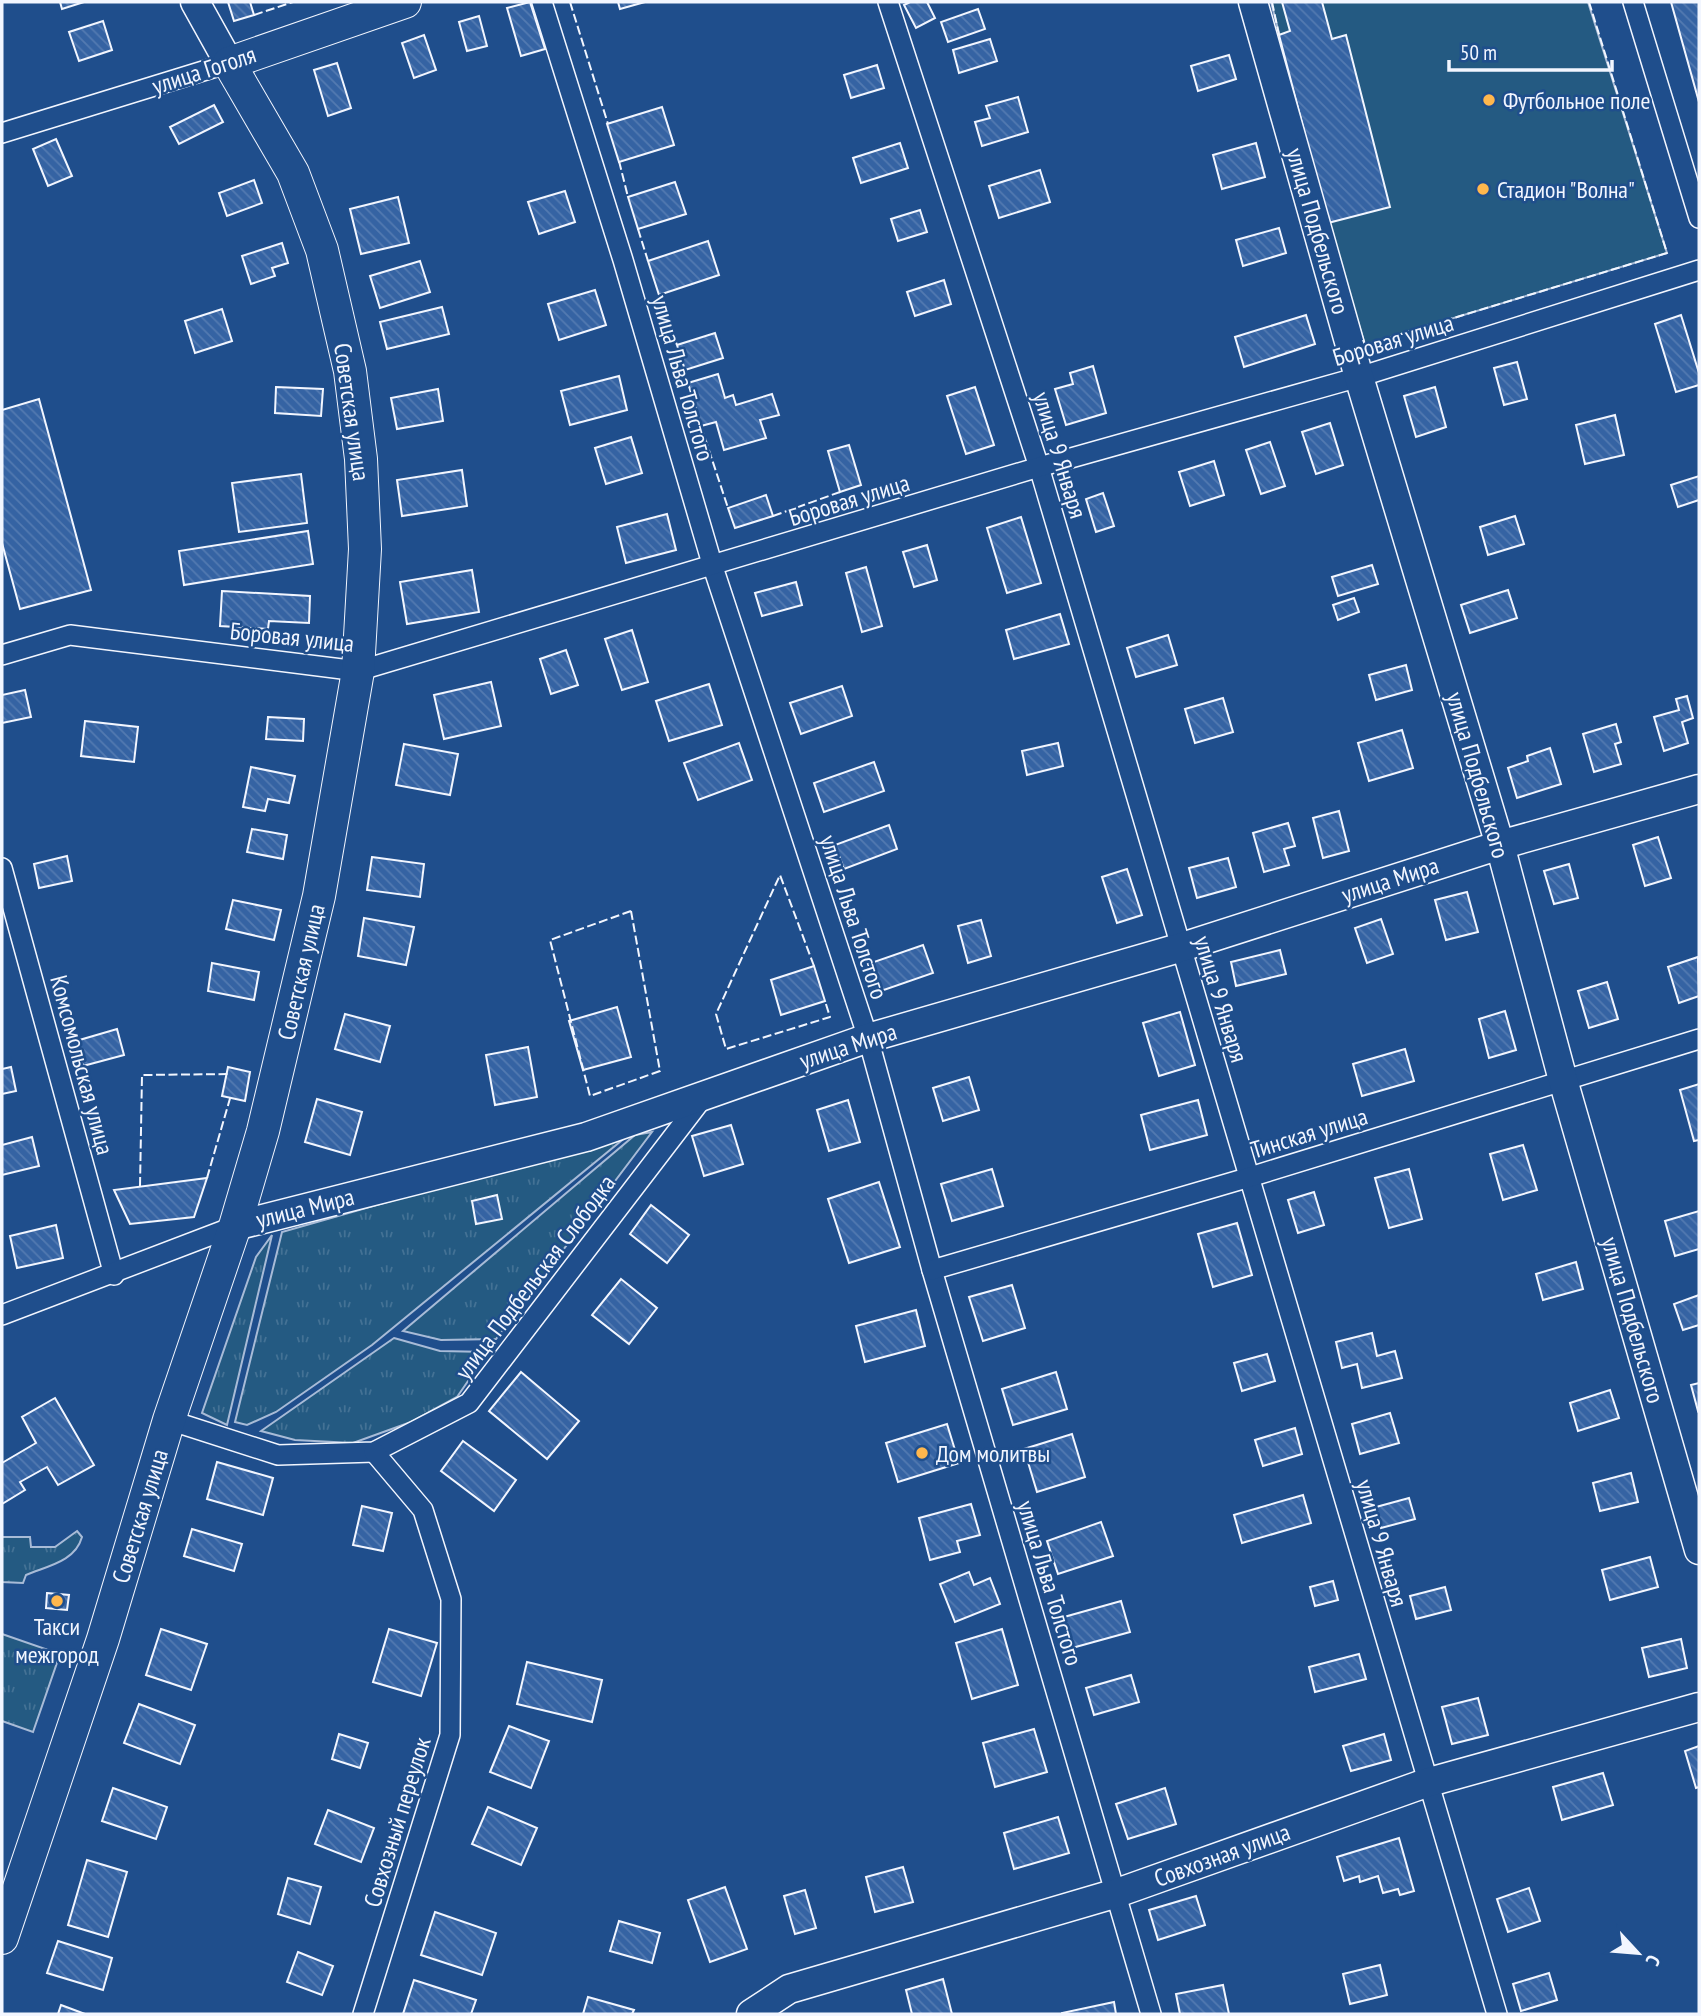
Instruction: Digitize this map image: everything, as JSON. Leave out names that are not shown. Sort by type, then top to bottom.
[{"type":"main road","name":"Советская улица","points":[[2,1938],[103,1639],[169,1420],[235,1226],[263,1131],[319,896],[358,671],[365,550],[361,458],[350,371],[323,250],[293,173],[195,2]]},
{"type":"main road","name":"улица Гоголя","points":[[229,63],[405,2]]},
{"type":"main road","name":"улица Подбельского","points":[[1252,2],[1359,377],[1500,845],[1563,1080],[1699,1550]]},
{"type":"main road","name":"улица Мира","points":[[235,1226],[586,1137],[868,1038],[1179,948],[1500,845],[1699,789]]},
{"type":"main road","name":"Совхозная улица","points":[[751,2014],[789,1989],[1118,1892],[1426,1783],[1699,1707]]},
{"type":"street","name":"улица Льва Толстого","points":[[542,2],[623,260],[713,567],[868,1038],[932,1269],[1118,1892],[1151,2014]]},
{"type":"street","name":"улица 9 Января","points":[[887,2],[1039,467],[1179,948],[1250,1177],[1426,1783],[1497,2014]]},
{"type":"street","points":[[1633,2],[1699,218]]},
{"type":"street","name":"улица Гоголя","points":[[2,133],[229,63]]},
{"type":"street","name":"Боровая улица","points":[[2,655],[70,635],[358,671],[713,567],[1039,467],[1359,377],[1699,270]]},
{"type":"street","name":"Комсомольская улица","points":[[2,868],[114,1275]]},
{"type":"street","name":"Тинская улица","points":[[932,1269],[1250,1177],[1699,1039]]},
{"type":"street","name":"улица Подбельская Слободка","points":[[374,1452],[469,1403],[705,1095]]},
{"type":"street","name":"улица Мира","points":[[2,1315],[114,1275],[235,1226]]},
{"type":"street","points":[[169,1420],[278,1454],[374,1452]]},
{"type":"street","name":"Совхозный переулок","points":[[363,2014],[450,1735],[451,1599],[423,1510],[374,1452]]},
{"type":"green space","name":"Стадион \"Волна\"","points":[[1271,2],[1588,2],[1667,253],[1365,345],[1328,223]]},
{"type":"green space","points":[[632,1132],[372,1345],[276,1412],[247,1425],[235,1422],[282,1232]]},
{"type":"green space","points":[[652,1132],[496,1339],[441,1340],[403,1331],[635,1135]]},
{"type":"green space","points":[[272,1235],[227,1425],[202,1413],[256,1257]]},
{"type":"green space","points":[[394,1338],[440,1351],[488,1352],[457,1397],[411,1422],[353,1443],[295,1440],[261,1431]]},
{"type":"green space","points":[[77,1531],[82,1537],[67,1558],[26,1575],[23,1583],[2,1582],[2,1537],[30,1537],[31,1547],[55,1547]]},
{"type":"green space","points":[[2,1634],[60,1654],[33,1732],[2,1721]]},
{"type":"building","points":[[60,2],[84,2],[62,9]]},
{"type":"building","points":[[228,2],[250,2],[254,15],[234,21]]},
{"type":"building","points":[[530,2],[545,49],[521,56],[507,8]]},
{"type":"building","points":[[618,2],[645,2],[620,9]]},
{"type":"building","points":[[910,2],[927,2],[935,18],[916,28],[904,5]]},
{"type":"building","points":[[1282,2],[1322,2],[1332,39],[1346,35],[1390,207],[1328,223],[1279,35],[1290,31]]},
{"type":"building","points":[[1671,2],[1699,2],[1699,102]]},
{"type":"building","points":[[978,9],[985,29],[948,42],[941,22]]},
{"type":"building","points":[[479,16],[487,46],[467,51],[459,22]]},
{"type":"building","points":[[103,21],[112,50],[79,61],[69,32]]},
{"type":"building","points":[[424,35],[436,70],[414,78],[402,43]]},
{"type":"building","points":[[990,39],[997,61],[959,73],[953,50]]},
{"type":"building","points":[[1229,55],[1236,79],[1198,91],[1191,66]]},
{"type":"building","points":[[337,63],[351,108],[328,116],[314,70]]},
{"type":"building","points":[[877,65],[884,88],[851,98],[844,75]]},
{"type":"building","points":[[1018,97],[1028,132],[982,146],[975,122],[990,118],[986,106]]},
{"type":"building","points":[[214,105],[223,122],[179,144],[170,127]]},
{"type":"building","points":[[662,107],[674,145],[619,162],[607,124]]},
{"type":"building","points":[[56,139],[72,176],[48,186],[33,149]]},
{"type":"building","points":[[900,143],[908,168],[861,183],[853,158]]},
{"type":"building","points":[[1256,143],[1265,177],[1222,189],[1213,155]]},
{"type":"building","points":[[1040,170],[1050,202],[999,218],[989,186]]},
{"type":"building","points":[[254,180],[262,203],[227,216],[219,193]]},
{"type":"building","points":[[675,182],[686,214],[638,229],[628,197]]},
{"type":"building","points":[[565,191],[575,222],[539,234],[528,202]]},
{"type":"building","points":[[398,197],[409,243],[361,254],[350,209]]},
{"type":"building","points":[[920,210],[927,232],[898,241],[891,219]]},
{"type":"building","points":[[1279,228],[1286,253],[1243,266],[1236,240]]},
{"type":"building","points":[[708,241],[719,275],[659,295],[648,261]]},
{"type":"building","points":[[282,243],[288,263],[272,268],[275,276],[251,284],[242,256]]},
{"type":"building","points":[[420,261],[430,292],[380,308],[370,276]]},
{"type":"building","points":[[944,280],[951,304],[915,316],[907,292]]},
{"type":"building","points":[[595,290],[606,325],[559,340],[548,304]]},
{"type":"building","points":[[442,307],[449,334],[387,349],[380,322]]},
{"type":"building","points":[[222,309],[232,341],[195,353],[185,321]]},
{"type":"building","points":[[1306,315],[1315,344],[1244,367],[1235,337]]},
{"type":"building","points":[[1681,315],[1699,373],[1699,385],[1676,392],[1655,324]]},
{"type":"building","points":[[715,333],[723,358],[685,370],[677,345]]},
{"type":"building","points":[[1517,362],[1527,399],[1504,405],[1494,368]]},
{"type":"building","points":[[1093,366],[1106,413],[1066,425],[1055,389],[1073,384],[1070,373]]},
{"type":"building","points":[[718,374],[725,398],[733,395],[736,405],[772,394],[779,415],[760,420],[766,438],[724,450],[716,422],[701,426],[688,383]]},
{"type":"building","points":[[619,376],[627,410],[570,425],[561,391]]},
{"type":"building","points":[[276,387],[323,389],[321,416],[275,413]]},
{"type":"building","points":[[975,387],[994,445],[966,454],[947,396]]},
{"type":"building","points":[[1435,387],[1446,427],[1416,437],[1404,396]]},
{"type":"building","points":[[438,389],[443,421],[397,429],[391,398]]},
{"type":"building","points":[[39,399],[91,590],[20,609],[2,543],[2,410]]},
{"type":"building","points":[[1615,415],[1624,455],[1585,464],[1576,425]]},
{"type":"building","points":[[1330,423],[1343,465],[1316,474],[1302,432]]},
{"type":"building","points":[[631,437],[642,473],[606,484],[595,448]]},
{"type":"building","points":[[1270,442],[1285,486],[1261,494],[1246,450]]},
{"type":"building","points":[[849,445],[861,485],[840,492],[828,451]]},
{"type":"building","points":[[1214,461],[1224,495],[1190,506],[1179,472]]},
{"type":"building","points":[[462,470],[467,506],[402,516],[397,480]]},
{"type":"building","points":[[301,474],[307,523],[239,532],[232,483]]},
{"type":"building","points":[[1699,476],[1699,500],[1678,507],[1671,485]]},
{"type":"building","points":[[1103,493],[1114,526],[1096,532],[1086,499]]},
{"type":"building","points":[[766,495],[773,516],[735,528],[728,508]]},
{"type":"building","points":[[667,514],[676,550],[626,563],[617,527]]},
{"type":"building","points":[[1515,516],[1524,544],[1488,555],[1480,527]]},
{"type":"building","points":[[1021,517],[1041,583],[1007,593],[987,528]]},
{"type":"building","points":[[308,531],[313,564],[184,585],[179,551]]},
{"type":"building","points":[[927,545],[937,580],[914,587],[903,552]]},
{"type":"building","points":[[1372,565],[1378,584],[1338,596],[1332,577]]},
{"type":"building","points":[[866,567],[882,626],[862,632],[846,573]]},
{"type":"building","points":[[472,570],[479,612],[407,624],[400,582]]},
{"type":"building","points":[[796,582],[802,605],[762,616],[755,593]]},
{"type":"building","points":[[1508,590],[1517,618],[1470,633],[1461,605]]},
{"type":"building","points":[[222,591],[310,596],[309,623],[269,621],[268,629],[220,626]]},
{"type":"building","points":[[1354,598],[1359,612],[1338,620],[1333,605]]},
{"type":"building","points":[[1060,614],[1069,644],[1014,659],[1006,630]]},
{"type":"building","points":[[632,630],[648,682],[622,690],[605,639]]},
{"type":"building","points":[[1168,635],[1177,665],[1136,677],[1127,648]]},
{"type":"building","points":[[566,650],[578,685],[551,694],[540,659]]},
{"type":"building","points":[[1406,665],[1412,690],[1376,700],[1369,675]]},
{"type":"building","points":[[491,682],[501,726],[444,739],[434,695]]},
{"type":"building","points":[[709,684],[722,725],[669,741],[656,701]]},
{"type":"building","points":[[842,686],[852,716],[801,734],[790,703]]},
{"type":"building","points":[[25,690],[31,717],[2,723],[2,695]]},
{"type":"building","points":[[1687,696],[1693,718],[1682,722],[1688,743],[1664,751],[1654,717],[1679,710],[1676,699]]},
{"type":"building","points":[[1223,698],[1233,732],[1195,743],[1185,709]]},
{"type":"building","points":[[268,717],[304,719],[303,741],[266,739]]},
{"type":"building","points":[[85,721],[138,727],[134,762],[81,756]]},
{"type":"building","points":[[1616,724],[1621,742],[1615,744],[1621,764],[1594,772],[1583,734]]},
{"type":"building","points":[[1402,730],[1413,768],[1369,781],[1358,743]]},
{"type":"building","points":[[739,743],[752,780],[698,800],[684,763]]},
{"type":"building","points":[[1058,743],[1063,766],[1027,775],[1022,751]]},
{"type":"building","points":[[404,744],[458,754],[450,795],[396,785]]},
{"type":"building","points":[[1550,748],[1561,784],[1517,798],[1508,768],[1528,761],[1527,756]]},
{"type":"building","points":[[874,762],[884,791],[824,812],[814,783]]},
{"type":"building","points":[[251,767],[295,776],[289,803],[268,799],[265,811],[243,807]]},
{"type":"building","points":[[1339,811],[1349,851],[1323,858],[1313,818]]},
{"type":"building","points":[[1288,823],[1295,846],[1284,849],[1289,865],[1264,872],[1253,833]]},
{"type":"building","points":[[889,825],[897,849],[844,869],[835,845]]},
{"type":"building","points":[[252,829],[287,835],[283,859],[247,852]]},
{"type":"building","points":[[1658,837],[1671,878],[1645,886],[1633,845]]},
{"type":"building","points":[[67,856],[72,881],[39,888],[34,864]]},
{"type":"building","points":[[372,857],[424,864],[420,897],[367,890]]},
{"type":"building","points":[[1228,858],[1236,887],[1197,898],[1189,868]]},
{"type":"building","points":[[1569,864],[1578,898],[1554,904],[1544,871]]},
{"type":"building","points":[[1127,869],[1142,915],[1117,923],[1102,877]]},
{"type":"building","points":[[1467,892],[1478,932],[1446,940],[1435,900]]},
{"type":"building","points":[[233,900],[281,910],[274,940],[226,929]]},
{"type":"building","points":[[364,918],[414,927],[406,965],[358,956]]},
{"type":"building","points":[[1381,919],[1393,954],[1367,963],[1355,928]]},
{"type":"building","points":[[981,920],[991,956],[968,963],[958,926]]},
{"type":"building","points":[[923,945],[933,973],[878,992],[868,964]]},
{"type":"building","points":[[1280,950],[1286,974],[1236,986],[1231,962]]},
{"type":"building","points":[[1698,957],[1699,996],[1679,1003],[1668,967]]},
{"type":"building","points":[[212,963],[259,972],[254,1000],[208,991]]},
{"type":"building","points":[[814,966],[825,1001],[781,1015],[771,980]]},
{"type":"building","points":[[1607,982],[1618,1019],[1589,1028],[1578,991]]},
{"type":"building","points":[[617,1007],[631,1057],[583,1070],[569,1021]]},
{"type":"building","points":[[1505,1011],[1516,1050],[1489,1058],[1479,1019]]},
{"type":"building","points":[[1180,1012],[1195,1065],[1159,1076],[1143,1023]]},
{"type":"building","points":[[345,1014],[390,1026],[380,1062],[335,1049]]},
{"type":"building","points":[[117,1029],[124,1055],[83,1066],[76,1041]]},
{"type":"building","points":[[528,1047],[537,1097],[495,1105],[486,1055]]},
{"type":"building","points":[[1405,1049],[1414,1081],[1362,1096],[1353,1064]]},
{"type":"building","points":[[11,1067],[16,1091],[2,1094],[2,1069]]},
{"type":"building","points":[[228,1067],[250,1072],[245,1101],[222,1096]]},
{"type":"building","points":[[969,1077],[979,1110],[943,1121],[933,1088]]},
{"type":"building","points":[[1699,1084],[1699,1140],[1694,1141],[1680,1090]]},
{"type":"building","points":[[317,1099],[362,1112],[350,1155],[305,1142]]},
{"type":"building","points":[[848,1100],[860,1142],[829,1151],[817,1110]]},
{"type":"building","points":[[1198,1100],[1207,1135],[1150,1150],[1141,1115]]},
{"type":"building","points":[[731,1125],[743,1164],[704,1176],[692,1136]]},
{"type":"building","points":[[32,1137],[39,1166],[2,1175],[2,1145]]},
{"type":"building","points":[[1523,1145],[1537,1190],[1503,1200],[1490,1154]]},
{"type":"building","points":[[992,1169],[1003,1206],[952,1221],[941,1184]]},
{"type":"building","points":[[1409,1169],[1422,1219],[1389,1228],[1375,1178]]},
{"type":"building","points":[[207,1178],[194,1217],[130,1224],[114,1190]]},
{"type":"building","points":[[879,1182],[900,1247],[849,1263],[828,1199]]},
{"type":"building","points":[[1314,1192],[1324,1225],[1298,1233],[1288,1200]]},
{"type":"building","points":[[497,1195],[502,1219],[476,1224],[472,1201]]},
{"type":"building","points":[[651,1205],[689,1235],[667,1263],[630,1234]]},
{"type":"building","points":[[1699,1211],[1699,1249],[1675,1256],[1665,1221]]},
{"type":"building","points":[[1237,1223],[1252,1275],[1213,1287],[1198,1234]]},
{"type":"building","points":[[56,1225],[63,1258],[17,1268],[10,1236]]},
{"type":"building","points":[[1576,1262],[1583,1289],[1543,1300],[1536,1274]]},
{"type":"building","points":[[621,1279],[657,1308],[629,1344],[592,1315]]},
{"type":"building","points":[[1012,1285],[1025,1328],[983,1341],[969,1297]]},
{"type":"building","points":[[1699,1295],[1699,1325],[1683,1330],[1674,1304]]},
{"type":"building","points":[[916,1310],[925,1346],[865,1362],[856,1326]]},
{"type":"building","points":[[1372,1333],[1377,1356],[1395,1351],[1402,1378],[1362,1388],[1357,1364],[1342,1368],[1336,1342]]},
{"type":"building","points":[[1267,1354],[1275,1381],[1242,1391],[1234,1363]]},
{"type":"building","points":[[521,1372],[579,1421],[547,1459],[489,1411]]},
{"type":"building","points":[[1056,1372],[1067,1409],[1013,1425],[1002,1389]]},
{"type":"building","points":[[1699,1383],[1699,1410],[1698,1411],[1691,1385]]},
{"type":"building","points":[[1610,1390],[1619,1418],[1578,1431],[1570,1403]]},
{"type":"building","points":[[55,1398],[94,1465],[58,1485],[47,1467],[20,1482],[25,1490],[2,1504],[2,1463],[36,1443],[22,1417]]},
{"type":"building","points":[[1390,1413],[1399,1443],[1360,1454],[1352,1424]]},
{"type":"building","name":"Дом молитвы","points":[[947,1424],[959,1463],[898,1482],[886,1443]]},
{"type":"building","points":[[1295,1428],[1302,1454],[1263,1466],[1255,1440]]},
{"type":"building","points":[[1072,1434],[1085,1477],[1037,1492],[1024,1449]]},
{"type":"building","points":[[463,1441],[516,1480],[494,1511],[441,1471]]},
{"type":"building","points":[[217,1462],[273,1478],[263,1515],[207,1499]]},
{"type":"building","points":[[1631,1473],[1638,1502],[1600,1511],[1593,1483]]},
{"type":"building","points":[[1303,1495],[1311,1523],[1242,1543],[1234,1515]]},
{"type":"building","points":[[1409,1498],[1415,1519],[1381,1528],[1376,1507]]},
{"type":"building","points":[[971,1504],[980,1535],[957,1541],[960,1552],[930,1560],[919,1518]]},
{"type":"building","points":[[362,1506],[392,1513],[383,1551],[353,1545]]},
{"type":"building","points":[[1101,1522],[1113,1556],[1058,1574],[1047,1541]]},
{"type":"building","points":[[192,1529],[242,1544],[234,1571],[184,1556]]},
{"type":"building","points":[[1650,1557],[1658,1587],[1610,1600],[1602,1570]]},
{"type":"building","points":[[969,1572],[974,1585],[990,1578],[1000,1604],[955,1622],[940,1584]]},
{"type":"building","points":[[1333,1581],[1338,1600],[1315,1606],[1310,1587]]},
{"type":"building","points":[[1445,1587],[1451,1610],[1416,1619],[1410,1596]]},
{"type":"building","name":"Такси межгород","points":[[47,1593],[69,1595],[67,1610],[46,1608]]},
{"type":"building","points":[[1121,1601],[1130,1632],[1072,1648],[1064,1617]]},
{"type":"building","points":[[161,1629],[207,1644],[191,1690],[146,1675]]},
{"type":"building","points":[[389,1629],[437,1643],[421,1696],[373,1682]]},
{"type":"building","points":[[1002,1629],[1018,1685],[972,1699],[956,1643]]},
{"type":"building","points":[[1681,1639],[1687,1668],[1649,1677],[1642,1648]]},
{"type":"building","points":[[1359,1654],[1366,1679],[1315,1692],[1309,1667]]},
{"type":"building","points":[[527,1662],[602,1680],[592,1722],[517,1704]]},
{"type":"building","points":[[1131,1675],[1139,1702],[1094,1715],[1086,1688]]},
{"type":"building","points":[[1478,1698],[1488,1735],[1452,1744],[1442,1707]]},
{"type":"building","points":[[139,1704],[195,1725],[180,1764],[124,1743]]},
{"type":"building","points":[[509,1726],[549,1741],[531,1788],[490,1772]]},
{"type":"building","points":[[1034,1729],[1047,1772],[995,1787],[983,1743]]},
{"type":"building","points":[[339,1734],[368,1743],[360,1768],[332,1759]]},
{"type":"building","points":[[1384,1734],[1391,1760],[1351,1771],[1343,1746]]},
{"type":"building","points":[[1699,1746],[1699,1787],[1696,1788],[1685,1751]]},
{"type":"building","points":[[1603,1773],[1613,1805],[1562,1820],[1553,1787]]},
{"type":"building","points":[[113,1788],[167,1807],[156,1839],[102,1821]]},
{"type":"building","points":[[1165,1788],[1176,1824],[1128,1839],[1116,1804]]},
{"type":"building","points":[[488,1807],[537,1828],[521,1865],[472,1844]]},
{"type":"building","points":[[328,1810],[374,1828],[361,1862],[315,1844]]},
{"type":"building","points":[[1058,1817],[1069,1853],[1014,1869],[1004,1833]]},
{"type":"building","points":[[1399,1838],[1414,1891],[1400,1895],[1398,1889],[1383,1893],[1378,1876],[1360,1882],[1359,1876],[1344,1881],[1337,1857]]},
{"type":"building","points":[[87,1860],[127,1872],[108,1937],[68,1925]]},
{"type":"building","points":[[903,1867],[913,1902],[875,1912],[866,1877]]},
{"type":"building","points":[[288,1878],[321,1887],[310,1924],[278,1914]]},
{"type":"building","points":[[725,1887],[747,1949],[710,1962],[688,1900]]},
{"type":"building","points":[[1529,1888],[1540,1921],[1508,1932],[1497,1899]]},
{"type":"building","points":[[805,1890],[816,1928],[795,1934],[784,1896]]},
{"type":"building","points":[[1196,1896],[1205,1925],[1158,1940],[1149,1910]]},
{"type":"building","points":[[435,1912],[496,1933],[482,1975],[421,1955]]},
{"type":"building","points":[[619,1921],[660,1933],[652,1963],[610,1951]]},
{"type":"building","points":[[58,1941],[112,1958],[103,1990],[47,1973]]},
{"type":"building","points":[[298,1952],[333,1966],[322,1995],[287,1982]]},
{"type":"building","points":[[1380,1965],[1387,1995],[1350,2004],[1343,1974]]},
{"type":"building","points":[[1549,1973],[1557,2000],[1521,2011],[1513,1984]]},
{"type":"building","points":[[943,1979],[952,2014],[912,2014],[906,1990]]},
{"type":"building","points":[[414,1980],[476,2000],[471,2014],[403,2014]]},
{"type":"building","points":[[1223,1985],[1229,2014],[1180,2014],[1176,1994]]},
{"type":"building","points":[[588,1997],[634,2010],[632,2014],[583,2014]]},
{"type":"building","points":[[1114,2002],[1116,2014],[1062,2014],[1062,2013]]},
{"type":"building","points":[[61,2005],[85,2014],[58,2014]]},
{"type":"fence","points":[[254,15],[293,2]]},
{"type":"fence","points":[[570,2],[608,124]]},
{"type":"fence","points":[[1272,2],[1279,35]]},
{"type":"fence","points":[[1363,340],[1365,345],[1667,253],[1589,2]]},
{"type":"fence","points":[[619,161],[628,197]]},
{"type":"fence","points":[[638,229],[648,261]]},
{"type":"fence","points":[[659,295],[677,345]]},
{"type":"fence","points":[[701,426],[728,508]]},
{"type":"fence","points":[[773,516],[840,492]]},
{"type":"fence","points":[[814,966],[780,875],[716,1014],[726,1049],[830,1017],[825,1001]]},
{"type":"fence","points":[[631,911],[660,1071],[590,1096],[550,940],[631,911]]},
{"type":"fence","points":[[140,1186],[142,1075],[231,1074]]},
{"type":"fence","points":[[207,1178],[231,1095]]},
{"type":"place","name":"Футбольное поле","points":[[1489,100]]},
{"type":"place","name":"Стадион \"Волна\"","points":[[1483,189]]},
{"type":"place","name":"Дом молитвы","points":[[922,1453]]},
{"type":"place","name":"Такси межгород","points":[[57,1601]]}]
